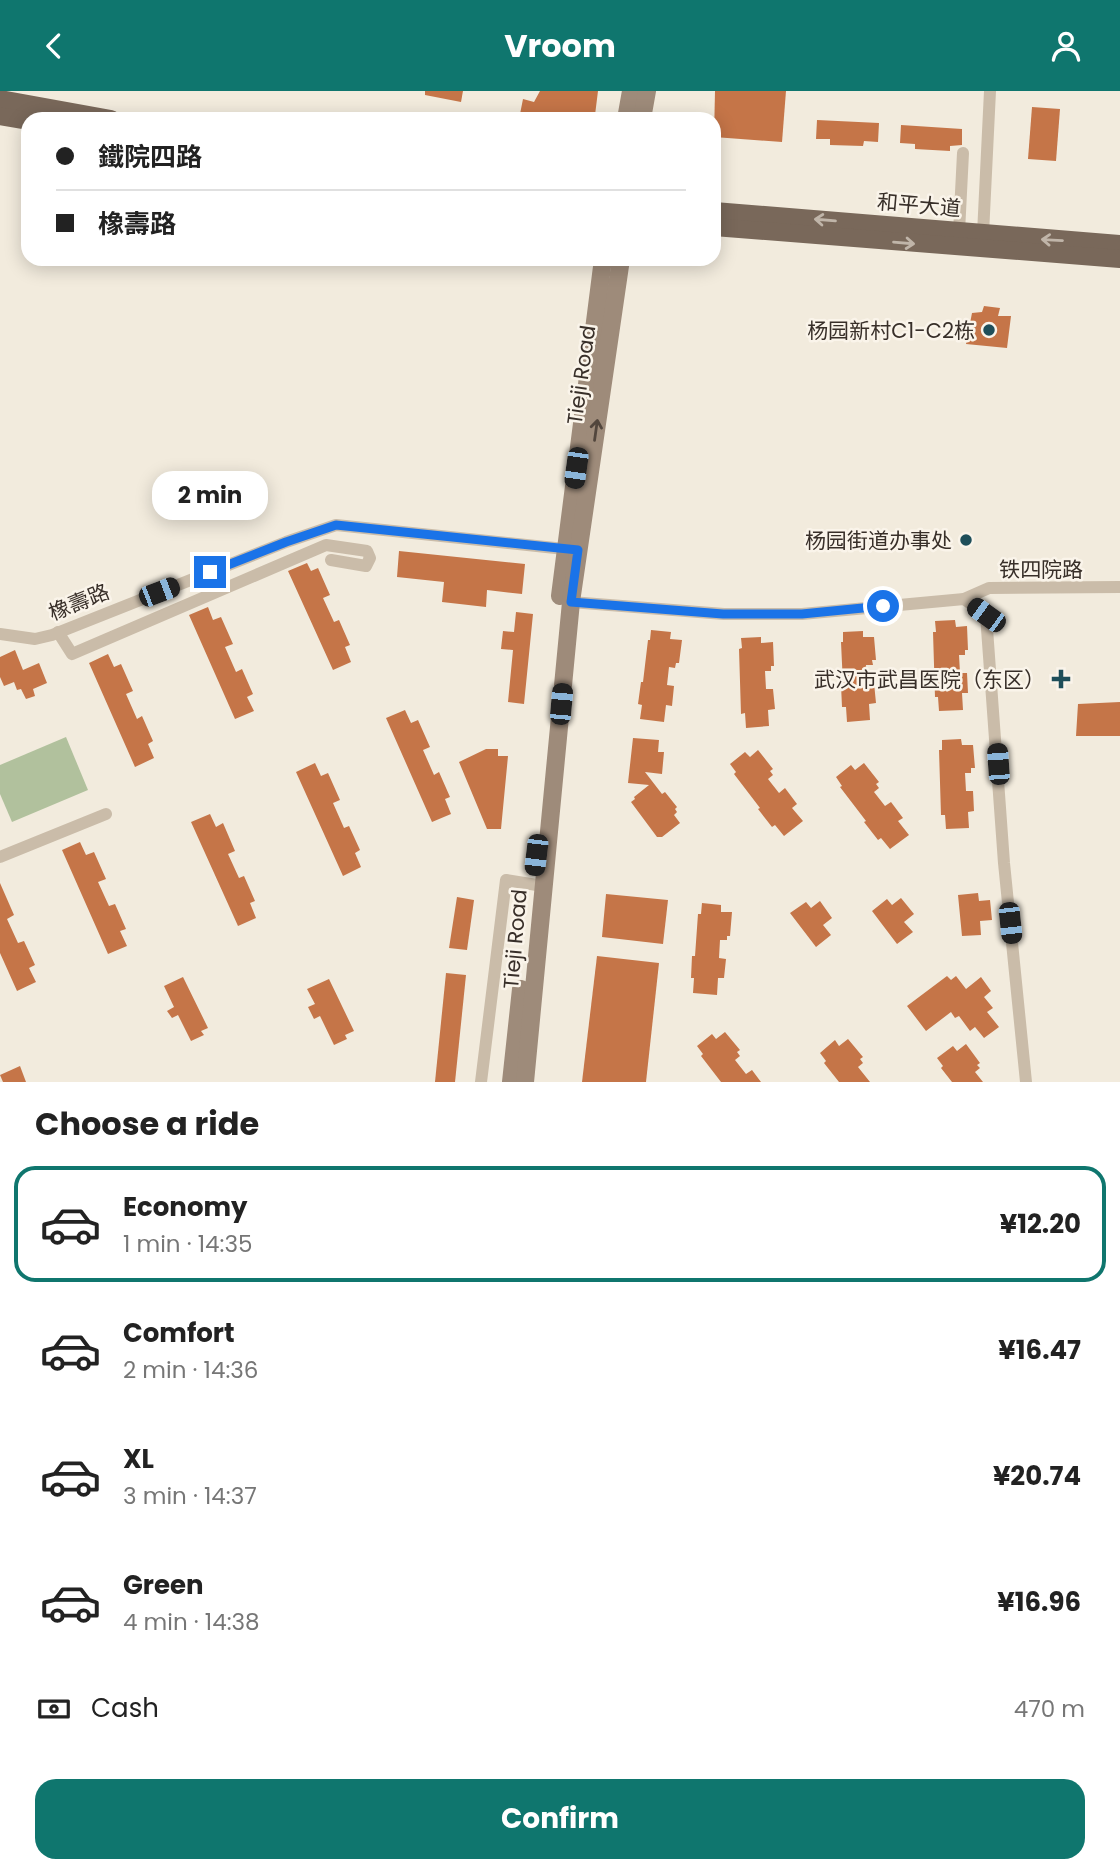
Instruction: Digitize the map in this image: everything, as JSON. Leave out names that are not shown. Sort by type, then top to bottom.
[{"type":"main road","points":[[627,112],[631,91]]},
{"type":"main road","points":[[643,112],[647,91]]},
{"type":"main road","points":[[0,99],[72,112]]},
{"type":"main road","points":[[0,115],[21,120]]},
{"type":"main road","name":"和平大道","points":[[721,212],[1120,244]]},
{"type":"main road","name":"和平大道","points":[[721,228],[1120,260]]},
{"type":"main road","name":"Tieji Road","points":[[525,1082],[537,885],[602,266]]},
{"type":"main road","name":"Tieji Road","points":[[511,1082],[571,602],[571,550],[620,266]]},
{"type":"street","points":[[983,234],[990,91]]},
{"type":"street","points":[[959,232],[963,153]]},
{"type":"street","name":"橡壽路","points":[[0,634],[35,639],[58,632],[336,525],[571,550]]},
{"type":"street","points":[[58,632],[72,655],[326,545],[367,551],[370,558],[366,566],[331,560]]},
{"type":"street","name":"铁四院路","points":[[571,602],[723,614],[802,614],[964,599],[989,588],[1120,587]]},
{"type":"street","points":[[964,599],[986,615],[1004,863],[1026,1082]]},
{"type":"street","points":[[0,857],[106,814]]},
{"type":"street","points":[[481,1082],[506,880],[537,885]]},
{"type":"green space","points":[[66,737],[88,790],[12,822],[0,794],[0,765]]},
{"type":"building","points":[[425,91],[463,91],[461,102],[425,95]]},
{"type":"building","points":[[540,91],[598,91],[595,112],[520,112],[523,99],[534,102]]},
{"type":"building","points":[[715,91],[786,91],[782,142],[721,138],[721,112],[715,112]]},
{"type":"building","points":[[1032,107],[1060,109],[1056,161],[1028,159]]},
{"type":"building","points":[[817,120],[879,123],[878,142],[864,141],[863,146],[830,145],[830,139],[816,139]]},
{"type":"building","points":[[901,125],[962,129],[962,145],[950,146],[950,151],[915,149],[915,144],[900,143]]},
{"type":"building","name":"杨园新村C1-C2栋","points":[[984,306],[1000,308],[998,316],[1011,316],[1007,348],[966,344],[972,313],[982,312]]},
{"type":"building","points":[[399,551],[525,564],[522,594],[487,590],[486,607],[442,602],[444,582],[397,577]]},
{"type":"building","points":[[307,563],[311,571],[318,568],[330,595],[323,598],[334,622],[339,620],[350,645],[345,647],[351,662],[333,670],[288,571]]},
{"type":"building","points":[[208,607],[213,620],[221,617],[233,644],[225,647],[236,672],[242,669],[253,694],[247,697],[254,711],[235,719],[189,615]]},
{"type":"building","points":[[516,612],[533,614],[524,704],[508,702],[513,650],[501,649],[503,631],[514,632]]},
{"type":"building","points":[[955,620],[956,627],[967,626],[968,650],[965,650],[965,655],[959,655],[960,673],[967,673],[968,693],[962,693],[963,710],[939,711],[938,697],[935,697],[933,632],[936,632],[935,621]]},
{"type":"building","points":[[651,630],[671,632],[670,639],[682,640],[679,663],[676,663],[675,668],[669,667],[667,685],[674,686],[672,706],[666,705],[664,722],[640,719],[642,705],[638,704]]},
{"type":"building","points":[[863,631],[863,637],[874,637],[876,660],[872,660],[873,665],[866,665],[867,683],[874,683],[876,703],[869,704],[870,720],[847,722],[846,707],[842,707],[841,642],[843,632]]},
{"type":"building","points":[[761,637],[761,643],[773,642],[774,666],[771,666],[771,671],[765,671],[766,689],[773,689],[775,709],[768,710],[769,726],[746,728],[745,713],[741,714],[739,649],[742,648],[741,638]]},
{"type":"building","points":[[15,650],[23,670],[39,663],[47,683],[33,689],[35,696],[26,699],[21,689],[17,690],[14,682],[4,686],[0,677],[0,657]]},
{"type":"building","points":[[108,654],[114,667],[121,664],[133,691],[126,694],[137,719],[142,716],[153,741],[148,744],[154,758],[135,767],[89,663]]},
{"type":"building","points":[[1120,702],[1120,736],[1076,736],[1078,704]]},
{"type":"building","points":[[405,710],[411,723],[418,720],[430,747],[423,750],[434,775],[439,772],[450,797],[445,799],[451,814],[432,822],[386,718]]},
{"type":"building","points":[[633,738],[659,740],[658,752],[664,752],[662,774],[645,772],[662,794],[665,792],[677,807],[674,815],[680,823],[662,837],[657,837],[631,802],[649,785],[628,783]]},
{"type":"building","points":[[961,739],[962,745],[973,745],[975,768],[971,768],[971,773],[965,773],[966,791],[973,791],[974,811],[968,812],[969,828],[946,829],[945,815],[941,815],[939,750],[942,750],[942,740]]},
{"type":"building","points":[[486,749],[498,749],[498,756],[508,756],[501,829],[487,829],[459,762]]},
{"type":"building","points":[[758,750],[773,769],[770,771],[773,775],[768,779],[779,793],[785,788],[797,804],[792,808],[803,821],[784,836],[775,825],[772,827],[758,809],[760,808],[734,774],[736,772],[730,764],[745,752],[750,757]]},
{"type":"building","points":[[315,763],[321,776],[328,773],[340,800],[333,803],[344,828],[349,826],[360,850],[355,853],[361,867],[343,876],[296,772]]},
{"type":"building","points":[[864,763],[879,782],[876,784],[879,788],[874,792],[885,806],[891,802],[903,818],[898,821],[909,835],[890,849],[881,838],[878,840],[864,822],[866,821],[840,787],[842,786],[836,777],[851,765],[855,770]]},
{"type":"building","points":[[210,814],[216,827],[223,823],[235,851],[228,854],[239,878],[244,876],[255,901],[250,903],[256,918],[238,926],[191,822]]},
{"type":"building","points":[[80,842],[86,855],[94,852],[106,879],[98,882],[109,906],[115,904],[126,929],[120,931],[127,946],[108,954],[62,850]]},
{"type":"building","points":[[0,883],[14,915],[7,919],[18,943],[24,941],[35,965],[29,968],[36,982],[17,991],[0,953]]},
{"type":"building","points":[[978,893],[979,901],[990,900],[992,920],[980,921],[981,935],[962,936],[958,895]]},
{"type":"building","points":[[606,894],[668,900],[663,944],[602,937]]},
{"type":"building","points":[[457,897],[474,900],[467,950],[449,948]]},
{"type":"building","points":[[901,898],[914,914],[904,922],[913,932],[897,944],[872,911],[887,899],[892,905]]},
{"type":"building","points":[[820,901],[832,918],[823,925],[831,935],[816,947],[790,913],[806,902],[811,908]]},
{"type":"building","points":[[702,903],[721,905],[721,912],[732,912],[730,936],[727,936],[727,940],[720,940],[719,958],[726,959],[724,978],[718,978],[717,995],[693,993],[692,956],[695,956],[698,914],[701,914]]},
{"type":"building","points":[[597,956],[659,963],[646,1082],[582,1082]]},
{"type":"building","points":[[446,973],[466,975],[455,1082],[435,1082]]},
{"type":"building","points":[[947,976],[951,980],[956,976],[966,989],[981,977],[991,991],[984,997],[993,1008],[987,1012],[999,1027],[984,1038],[975,1027],[970,1031],[959,1016],[955,1018],[951,1012],[926,1031],[907,1006]]},
{"type":"building","points":[[183,977],[208,1028],[201,1031],[204,1035],[191,1041],[178,1015],[172,1018],[167,1011],[174,1007],[164,986]]},
{"type":"building","points":[[329,979],[354,1031],[345,1035],[347,1039],[334,1045],[320,1016],[314,1019],[308,1007],[315,1004],[307,989]]},
{"type":"building","points":[[725,1032],[740,1050],[737,1052],[740,1056],[735,1060],[746,1074],[752,1070],[761,1082],[721,1082],[701,1056],[703,1054],[697,1046],[712,1034],[716,1039]]},
{"type":"building","points":[[848,1039],[863,1057],[860,1059],[863,1063],[858,1067],[870,1082],[839,1082],[824,1063],[826,1061],[820,1053],[835,1040],[839,1046]]},
{"type":"building","points":[[966,1044],[980,1063],[977,1065],[980,1068],[975,1072],[983,1082],[952,1082],[941,1068],[943,1066],[937,1058],[953,1046],[957,1051]]},
{"type":"building","points":[[20,1066],[26,1082],[3,1082],[0,1075]]},
{"type":"place","name":"杨园新村C1-C2栋","points":[[989,330]]},
{"type":"place","name":"杨园街道办事处","points":[[966,540]]},
{"type":"place","name":"武汉市武昌医院（东区）","points":[[1061,679]]},
{"type":"route","points":[[210,572],[336,525],[578,550],[571,602],[723,614],[802,614],[883,606]]}]
